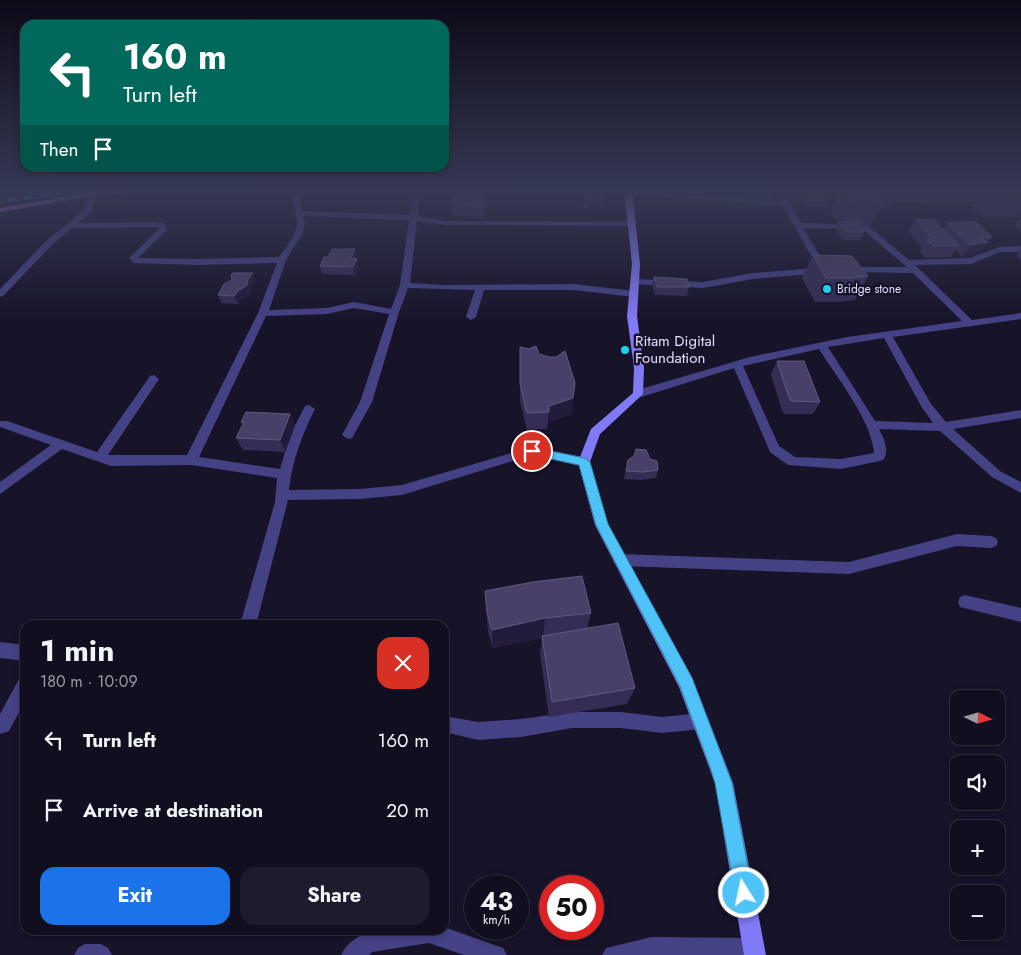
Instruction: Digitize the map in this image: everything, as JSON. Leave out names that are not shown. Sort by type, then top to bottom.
[{"type":"main road","points":[[633,234],[636,264],[632,316],[639,368],[638,394],[595,432],[584,462],[602,525],[686,683],[724,783],[754,952]]},
{"type":"street","points":[[0,294],[25,266],[61,234]]},
{"type":"street","points":[[158,234],[133,258],[134,260],[197,262],[282,260]]},
{"type":"street","points":[[191,460],[263,313],[282,260],[299,234]]},
{"type":"street","points":[[348,435],[366,402],[394,312],[405,285],[412,234]]},
{"type":"street","points":[[803,234],[824,270]]},
{"type":"street","points":[[872,234],[911,266],[970,323]]},
{"type":"street","points":[[405,285],[481,288],[634,288],[703,285],[753,276],[971,261],[999,250],[1021,249]]},
{"type":"street","points":[[0,280],[25,266]]},
{"type":"street","points":[[471,317],[481,288]]},
{"type":"street","points":[[263,313],[327,311],[354,305],[394,312]]},
{"type":"street","points":[[638,394],[737,364],[821,346],[887,334],[1021,316]]},
{"type":"street","points":[[887,334],[927,406],[943,427],[996,474],[1021,488]]},
{"type":"street","points":[[737,364],[774,449],[792,462],[841,464],[880,456],[879,440],[872,425],[821,346]]},
{"type":"street","points":[[100,457],[154,378]]},
{"type":"street","points":[[249,620],[282,495],[284,474],[296,435],[309,409]]},
{"type":"street","points":[[872,425],[943,427],[1021,414]]},
{"type":"street","points":[[3,424],[111,461],[191,460],[284,474]]},
{"type":"street","points":[[0,489],[60,444]]},
{"type":"street","points":[[282,495],[360,494],[402,490],[532,451],[584,462]]},
{"type":"street","points":[[620,560],[849,568],[957,540],[991,542]]},
{"type":"street","points":[[965,602],[1021,615]]},
{"type":"street","points":[[0,650],[20,652]]},
{"type":"street","points":[[0,726],[20,694]]},
{"type":"street","points":[[449,725],[478,731],[520,728],[572,720],[621,720],[662,724],[700,721]]},
{"type":"street","points":[[352,955],[368,942],[396,935]]},
{"type":"street","points":[[434,935],[496,955]]},
{"type":"street","points":[[613,955],[652,946],[754,952]]},
{"type":"street","points":[[85,955],[101,955]]},
{"type":"building","points":[[928,234],[948,234],[959,245],[934,246],[927,240],[932,238]]},
{"type":"building","points":[[958,234],[988,234],[992,237],[981,238],[987,242],[970,245]]},
{"type":"building","points":[[332,249],[355,249],[351,258],[357,259],[353,267],[320,266],[324,257],[328,257]]},
{"type":"building","points":[[813,255],[852,256],[868,276],[826,278]]},
{"type":"building","points":[[233,273],[253,273],[248,279],[247,285],[234,296],[218,295],[224,284],[232,280],[231,275]]},
{"type":"building","points":[[654,277],[687,279],[689,287],[657,287]]},
{"type":"building","points":[[536,346],[539,354],[549,357],[556,357],[565,351],[575,383],[573,398],[549,406],[549,412],[527,413],[520,384],[520,347],[529,349]]},
{"type":"building","points":[[777,361],[804,361],[820,402],[791,401]]},
{"type":"building","points":[[246,412],[290,414],[280,440],[236,438],[244,422],[241,422]]},
{"type":"building","points":[[636,449],[646,450],[650,459],[657,461],[658,470],[643,472],[626,471],[628,460],[634,456]]},
{"type":"building","points":[[582,576],[591,613],[545,618],[492,630],[487,612],[485,591],[533,582]]},
{"type":"building","points":[[618,623],[635,688],[552,702],[542,636]]},
{"type":"place","name":"Bridge stone","points":[[827,289]]},
{"type":"place","name":"Ritam Digital Foundation","points":[[625,350]]},
{"type":"route","points":[[532,451],[584,462],[602,525],[686,683],[724,783],[744,893]]}]
